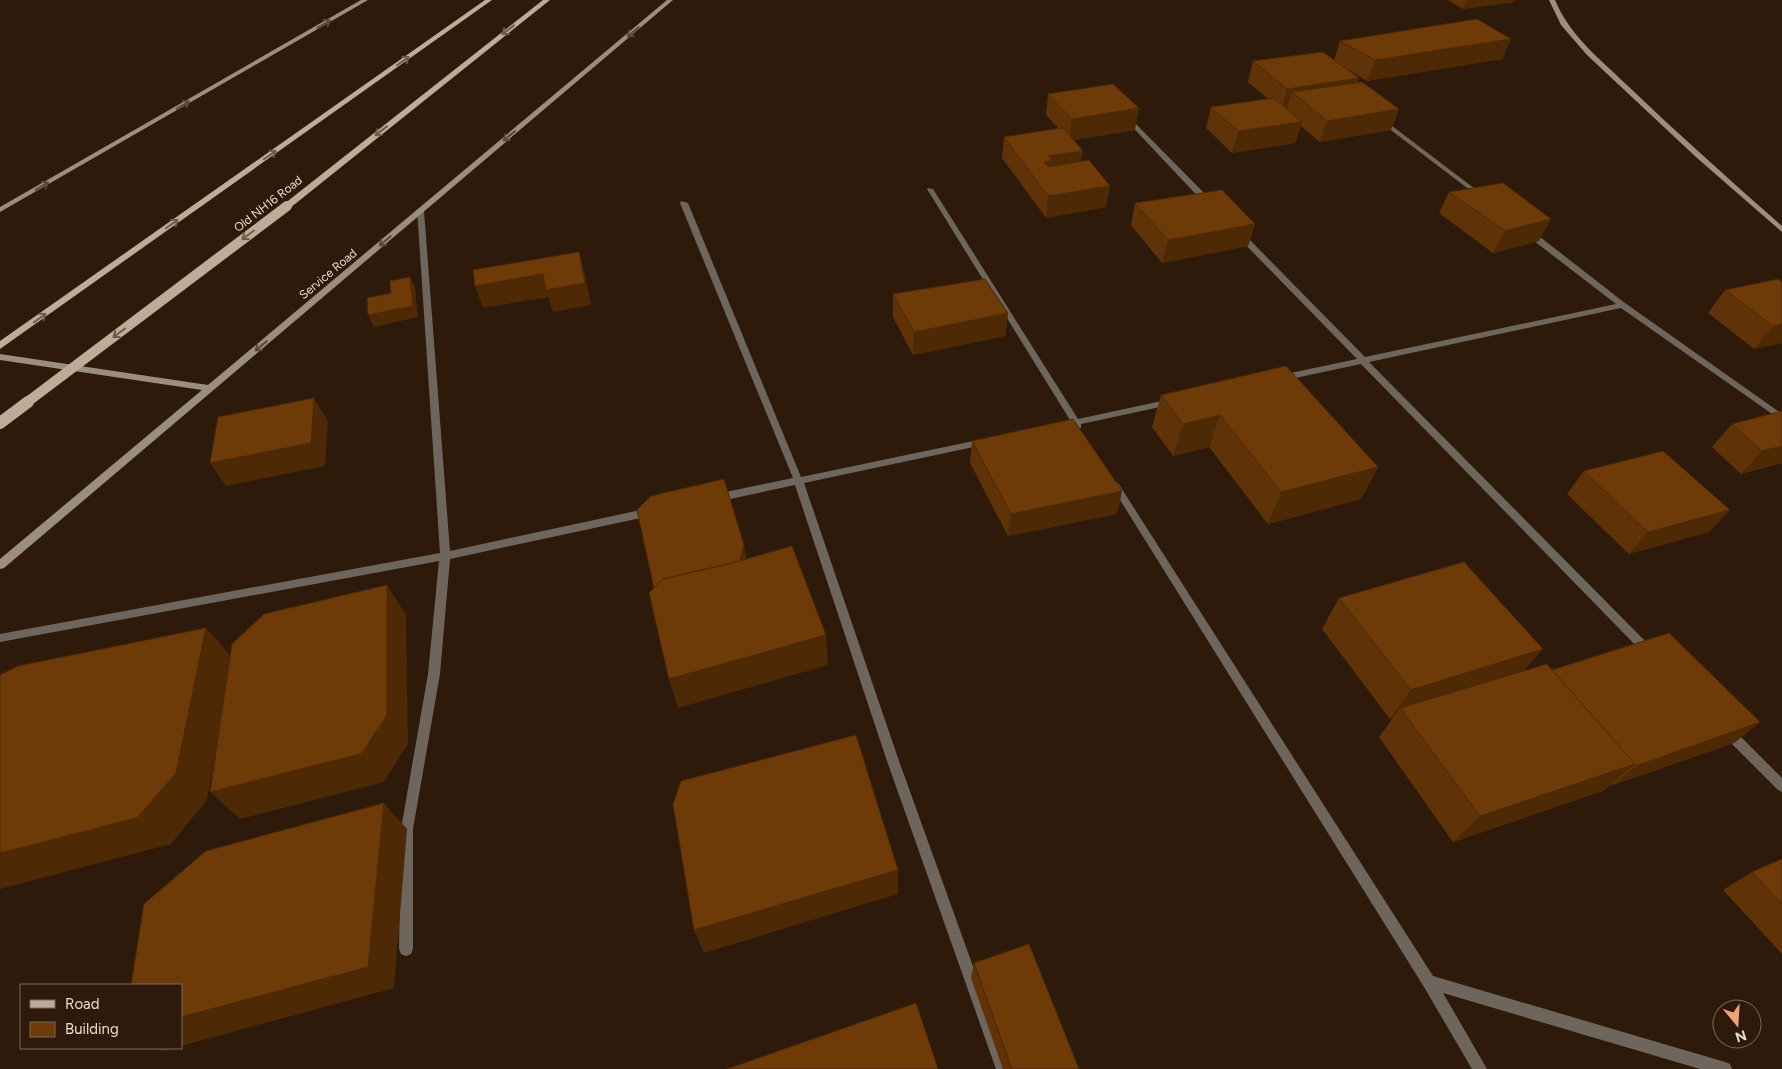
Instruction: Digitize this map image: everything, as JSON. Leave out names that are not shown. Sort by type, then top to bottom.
[{"type":"main road","points":[[0,346],[489,0]]},
{"type":"main road","name":"Old NH16 Road","points":[[0,423],[287,206],[546,0]]},
{"type":"street","points":[[0,210],[365,0]]},
{"type":"street","name":"Service Road","points":[[0,566],[670,0]]},
{"type":"street","points":[[1552,0],[1558,18],[1570,34],[1650,112],[1782,230]]},
{"type":"street","points":[[1118,109],[1213,207]]},
{"type":"street","points":[[1374,114],[1492,205]]},
{"type":"street","points":[[930,189],[1086,439]]},
{"type":"street","points":[[684,203],[798,480],[893,761],[1003,1069]]},
{"type":"street","points":[[406,949],[407,829],[434,674],[445,556],[420,211]]},
{"type":"street","points":[[1233,228],[1656,658]]},
{"type":"street","points":[[1523,229],[1622,305],[1782,418]]},
{"type":"street","points":[[1276,379],[1622,305]]},
{"type":"street","points":[[0,357],[210,388]]},
{"type":"street","points":[[1056,426],[1180,400]]},
{"type":"street","points":[[702,501],[989,440]]},
{"type":"street","points":[[1107,472],[1429,982],[1480,1069]]},
{"type":"street","points":[[0,638],[445,556],[664,509]]},
{"type":"street","points":[[1719,722],[1782,786]]},
{"type":"street","points":[[1429,982],[1725,1069]]},
{"type":"building","points":[[1477,19],[1511,39],[1375,60],[1340,41]]},
{"type":"building","points":[[1323,52],[1359,78],[1287,89],[1253,61]]},
{"type":"building","points":[[1362,82],[1399,109],[1327,121],[1292,92]]},
{"type":"building","points":[[1113,84],[1139,108],[1072,119],[1048,94]]},
{"type":"building","points":[[1274,98],[1302,122],[1238,131],[1211,107]]},
{"type":"building","points":[[1063,128],[1083,151],[1048,156],[1052,161],[1044,162],[1048,167],[1089,160],[1110,186],[1048,196],[1004,137]]},
{"type":"building","points":[[1503,183],[1551,219],[1505,231],[1449,192]]},
{"type":"building","points":[[1222,190],[1255,224],[1168,240],[1135,203]]},
{"type":"building","points":[[579,252],[585,283],[546,290],[543,274],[475,286],[473,270]]},
{"type":"building","points":[[410,277],[413,306],[368,315],[367,298],[391,293],[390,281]]},
{"type":"building","points":[[985,279],[1008,313],[914,332],[893,294]]},
{"type":"building","points":[[1778,279],[1782,282],[1782,324],[1773,326],[1725,290]]},
{"type":"building","points":[[1286,366],[1378,467],[1281,492],[1220,415],[1183,424],[1161,395]]},
{"type":"building","points":[[314,398],[311,443],[210,463],[218,417]]},
{"type":"building","points":[[1782,411],[1782,446],[1762,451],[1732,424]]},
{"type":"building","points":[[1073,419],[1122,491],[1011,514],[972,441]]},
{"type":"building","points":[[1663,451],[1730,510],[1648,532],[1584,471]]},
{"type":"building","points":[[724,479],[744,545],[740,561],[663,579],[654,588],[637,510],[651,496]]},
{"type":"building","points":[[792,546],[826,635],[669,679],[649,593],[663,579],[729,564]]},
{"type":"building","points":[[1464,562],[1543,649],[1411,690],[1339,598]]},
{"type":"building","points":[[387,585],[387,715],[361,754],[210,792],[232,644],[264,614]]},
{"type":"building","points":[[206,628],[176,773],[137,818],[0,853],[0,675],[18,666]]},
{"type":"building","points":[[1669,633],[1760,722],[1636,766],[1552,670]]},
{"type":"building","points":[[1547,664],[1635,764],[1480,816],[1400,708]]},
{"type":"building","points":[[856,735],[898,870],[694,930],[673,804],[681,781]]},
{"type":"building","points":[[384,803],[368,967],[182,1017],[182,984],[131,984],[144,904],[206,851]]},
{"type":"building","points":[[1782,859],[1782,904],[1752,872]]},
{"type":"building","points":[[1029,944],[1079,1069],[1012,1069],[974,963]]},
{"type":"building","points":[[916,1003],[938,1069],[727,1069]]}]
